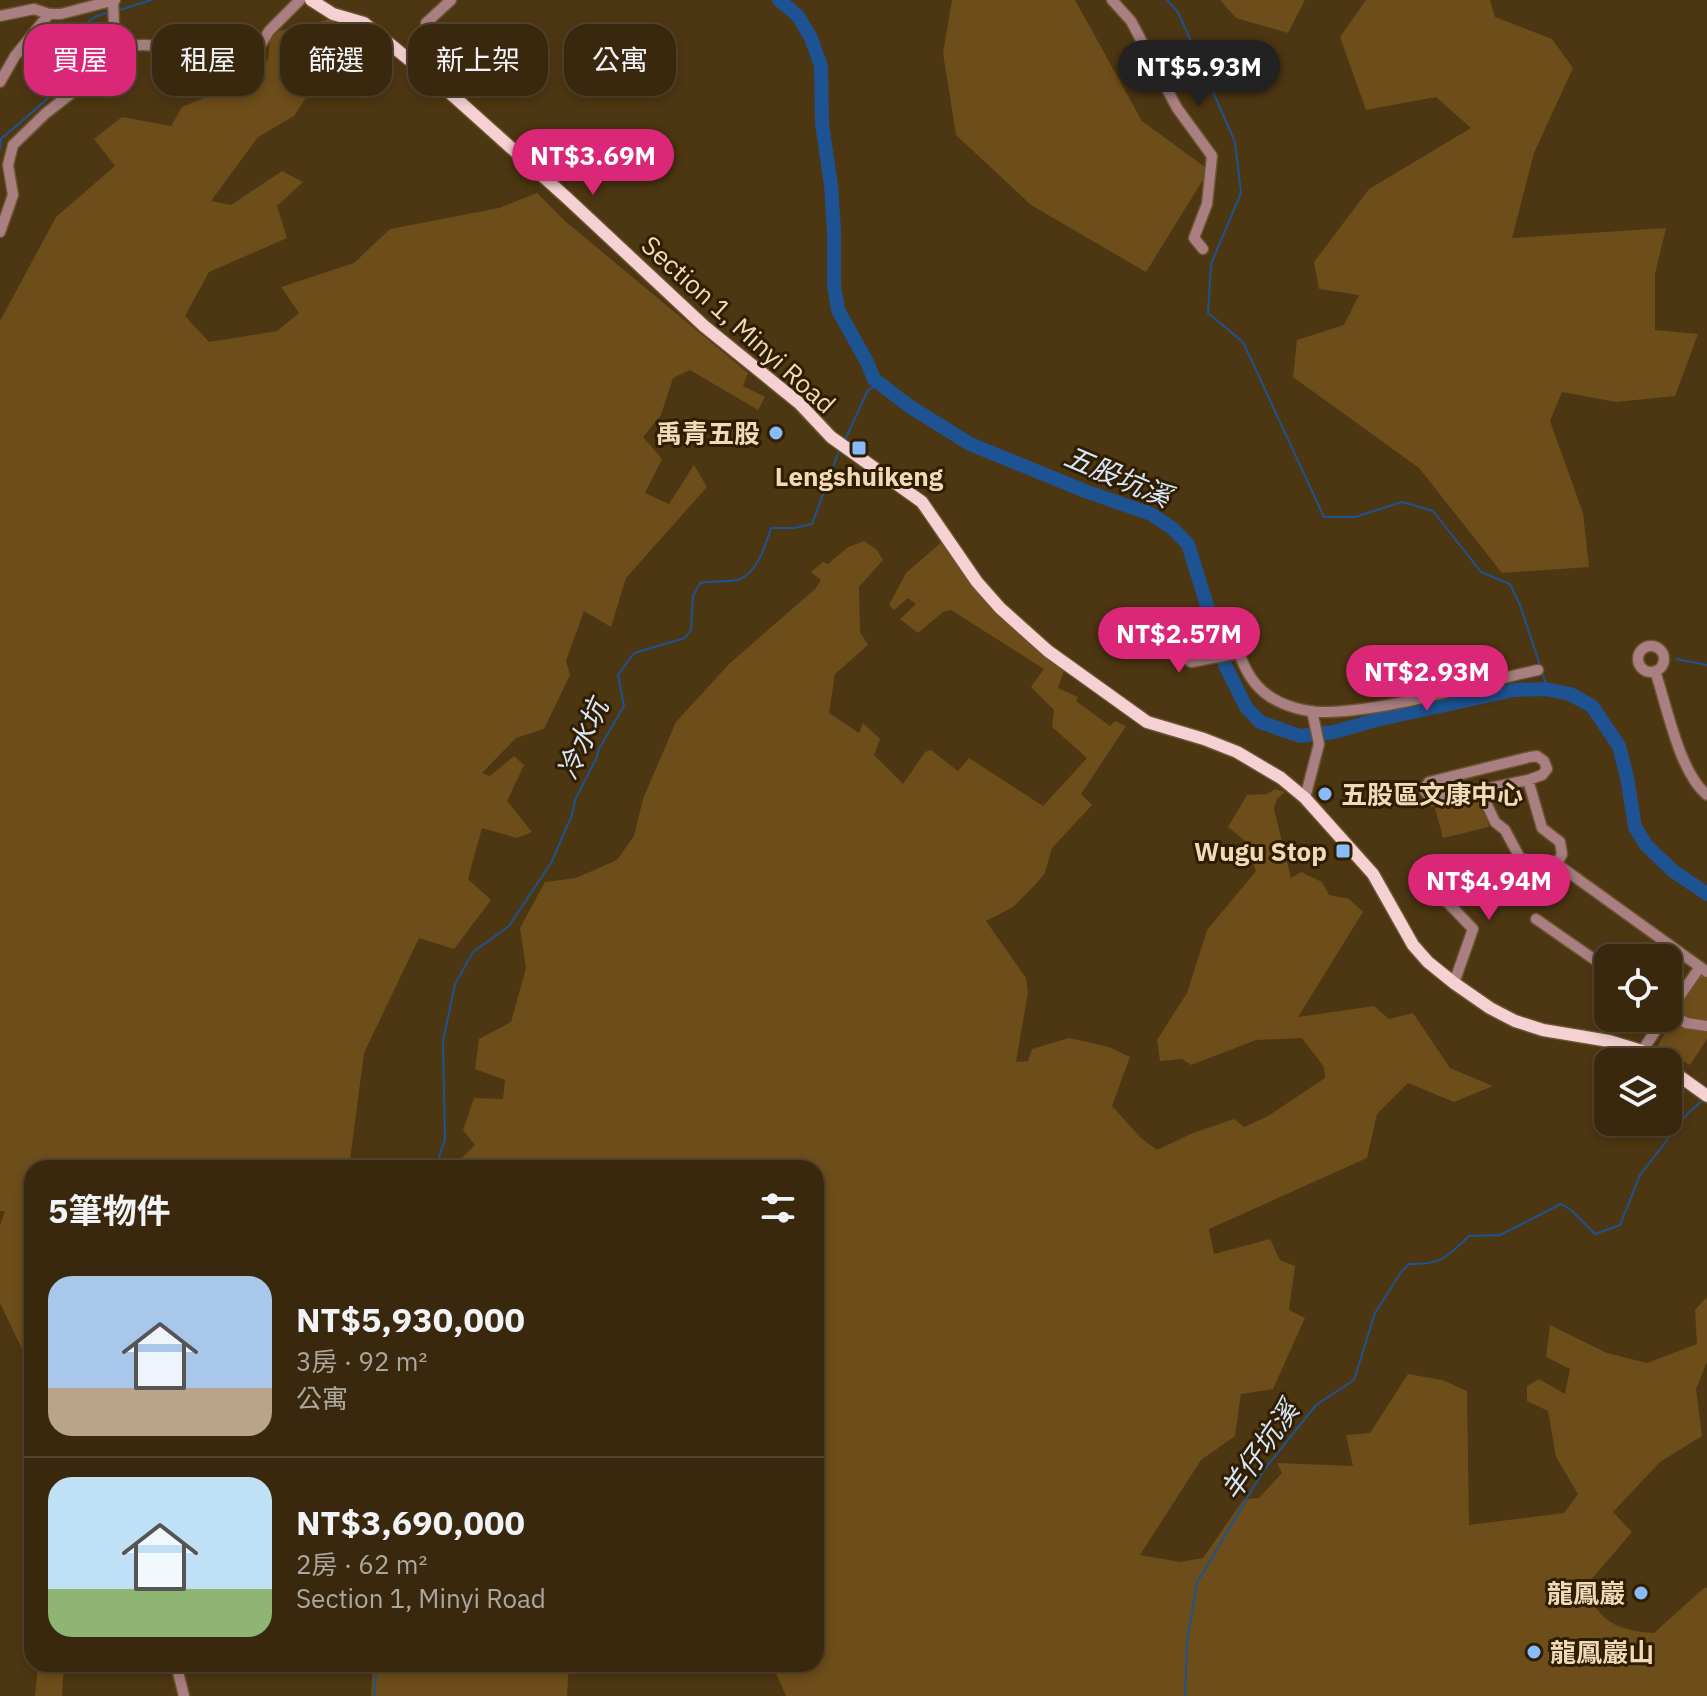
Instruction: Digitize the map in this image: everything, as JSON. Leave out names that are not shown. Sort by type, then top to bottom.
[{"type":"main road","name":"Section 1, Minyi Road","points":[[311,0],[333,14],[364,23],[408,60]]},
{"type":"main road","name":"Section 1, Minyi Road","points":[[453,96],[704,326],[799,403],[842,446],[922,502],[977,582],[1000,608],[1048,651],[1147,722],[1237,752],[1281,778],[1305,798],[1373,874],[1413,945],[1454,983],[1515,1021],[1543,1030],[1632,1048]]},
{"type":"main road","points":[[1682,1078],[1707,1096]]},
{"type":"street","points":[[264,39],[300,0]]},
{"type":"street","points":[[426,24],[451,0]]},
{"type":"street","points":[[1112,0],[1131,21],[1177,108],[1212,156],[1207,204],[1194,238],[1203,249]]},
{"type":"street","points":[[0,16],[34,9],[61,14],[114,5]]},
{"type":"street","points":[[0,82],[15,56],[49,14]]},
{"type":"street","points":[[0,232],[13,195],[8,165],[13,145],[68,96]]},
{"type":"street","points":[[1157,636],[1191,662],[1239,653],[1255,684],[1265,694],[1313,713],[1400,702],[1538,670]]},
{"type":"street","points":[[1655,671],[1687,768],[1695,783],[1707,795]]},
{"type":"street","points":[[1305,798],[1319,744],[1313,713]]},
{"type":"street","points":[[1537,756],[1544,761],[1547,769],[1542,775],[1528,780],[1432,800],[1424,790],[1429,782],[1537,756]]},
{"type":"street","points":[[1528,780],[1542,828],[1560,842],[1562,854],[1557,864]]},
{"type":"street","points":[[1480,790],[1495,822],[1505,830],[1520,858],[1545,866],[1557,864],[1704,969],[1682,995]]},
{"type":"street","points":[[1449,903],[1469,880],[1500,870],[1520,858]]},
{"type":"street","points":[[1429,883],[1473,929],[1454,983]]},
{"type":"street","points":[[1536,919],[1594,959]]},
{"type":"street","points":[[1682,1021],[1707,1026]]},
{"type":"street","points":[[178,1672],[184,1696]]},
{"type":"shaded area","points":[[952,0],[1075,0],[1142,121],[1209,170],[1146,272],[1031,205],[956,135],[943,53]]},
{"type":"shaded area","points":[[1220,0],[1305,0],[1288,33],[1236,18]]},
{"type":"shaded area","points":[[1366,0],[1490,0],[1495,17],[1552,39],[1573,68],[1534,153],[1512,238],[1666,228],[1655,274],[1655,330],[1698,334],[1675,396],[1616,402],[1562,392],[1550,421],[1583,513],[1589,567],[1502,573],[1419,468],[1293,377],[1297,340],[1344,325],[1359,295],[1319,289],[1314,262],[1369,189],[1471,128],[1436,97],[1366,110],[1340,37]]},
{"type":"shaded area","points":[[331,19],[339,24],[309,24]]},
{"type":"shaded area","points":[[280,31],[280,96],[307,96],[294,116],[258,137],[211,201],[231,205],[282,171],[303,182],[277,206],[287,238],[209,272],[185,316],[209,342],[277,331],[299,313],[281,287],[354,263],[390,229],[499,208],[537,193],[565,221],[748,373],[743,386],[765,397],[758,410],[690,370],[673,378],[661,415],[643,437],[662,459],[645,493],[669,504],[694,465],[707,487],[626,578],[611,627],[584,611],[566,661],[570,675],[544,729],[516,738],[482,773],[490,776],[514,756],[524,765],[507,801],[532,832],[517,838],[482,828],[468,879],[491,900],[454,949],[419,938],[364,1053],[350,1160],[24,1160],[24,1353],[0,1303],[0,1225],[5,1211],[0,1211],[0,321],[56,217],[115,166],[94,139],[122,117],[171,126],[182,107],[209,96],[264,96],[264,63],[268,60],[270,40]]},
{"type":"shaded area","points":[[945,539],[971,586],[1064,671],[1058,688],[1078,697],[1076,701],[1110,726],[1115,721],[1126,726],[1081,794],[1092,805],[1052,848],[1045,873],[1013,907],[986,921],[1026,978],[1028,992],[1016,1062],[1028,1061],[1032,1049],[1069,1038],[1109,1047],[1130,1057],[1112,1106],[1141,1138],[1157,1150],[1234,1119],[1244,1127],[1268,1116],[1325,1078],[1324,1067],[1302,1038],[1256,1040],[1191,1065],[1182,1059],[1160,1061],[1157,1040],[1187,993],[1207,930],[1256,871],[1244,840],[1228,827],[1247,795],[1267,794],[1275,789],[1285,792],[1277,799],[1274,809],[1291,878],[1301,872],[1322,882],[1329,895],[1349,899],[1363,912],[1298,1017],[1374,1006],[1389,1019],[1413,1013],[1450,1068],[1493,1086],[1454,1102],[1408,1083],[1377,1114],[1367,1158],[1209,1229],[1214,1254],[1270,1239],[1280,1260],[1295,1266],[1289,1310],[1305,1318],[1273,1389],[1241,1394],[1235,1436],[1201,1460],[1140,1555],[1180,1562],[1203,1558],[1244,1499],[1259,1498],[1282,1473],[1277,1463],[1353,1466],[1346,1435],[1370,1433],[1408,1374],[1442,1380],[1467,1391],[1469,1525],[1564,1513],[1578,1494],[1556,1457],[1548,1411],[1527,1401],[1527,1386],[1539,1379],[1565,1394],[1570,1369],[1546,1357],[1550,1325],[1607,1353],[1647,1363],[1697,1344],[1695,1310],[1707,1297],[1707,1362],[1696,1389],[1702,1436],[1660,1462],[1613,1512],[1632,1532],[1585,1587],[1597,1609],[1611,1622],[1630,1630],[1654,1633],[1707,1588],[1707,1696],[786,1696],[776,1672],[824,1672],[824,1160],[460,1160],[475,1145],[463,1130],[474,1098],[503,1099],[505,1080],[475,1069],[479,1039],[511,1022],[526,968],[520,928],[545,882],[576,878],[617,860],[634,836],[643,799],[676,722],[730,663],[815,589],[821,580],[811,572],[823,562],[828,564],[848,547],[864,541],[877,550],[883,560],[859,587],[860,632],[868,645],[835,674],[829,713],[859,733],[863,723],[880,739],[874,755],[903,784],[925,752],[931,750],[958,771],[969,758],[1043,806],[1087,758],[1052,727],[1054,710],[1031,687],[1044,669],[951,610],[943,612],[918,633],[900,619],[916,604],[908,598],[894,610],[889,605],[906,573]]},
{"type":"shaded area","points":[[1481,796],[1489,827],[1443,838],[1435,808]]},
{"type":"shaded area","points":[[1700,975],[1707,975],[1707,1039],[1690,1065],[1682,1061],[1682,1048],[1657,1047],[1666,1032],[1682,1032],[1682,1005]]},
{"type":"shaded area","points":[[37,1672],[64,1672],[62,1696],[35,1696]]},
{"type":"shaded area","points":[[372,1672],[568,1672],[567,1696],[371,1696]]},
{"type":"waterway","points":[[117,11],[151,0]]},
{"type":"waterway","name":"五股坑溪","points":[[779,0],[798,16],[811,38],[821,66],[822,124],[831,185],[834,285],[838,310],[874,379],[909,406],[970,444],[1151,514],[1172,528],[1188,544],[1226,667],[1246,707],[1260,722],[1300,736],[1334,732],[1514,690],[1545,689],[1570,694],[1592,706],[1619,746],[1635,827],[1646,845],[1673,871],[1707,894]]},
{"type":"waterway","points":[[1167,0],[1178,12],[1235,142],[1241,193],[1211,264],[1208,313],[1243,342],[1324,517],[1355,517],[1402,502],[1433,511],[1481,572],[1510,584],[1540,665]]},
{"type":"waterway","points":[[0,149],[1,139],[65,80],[84,27],[90,20],[111,12]]},
{"type":"waterway","name":"冷水坑","points":[[844,442],[868,390],[881,384]]},
{"type":"waterway","name":"冷水坑","points":[[438,1160],[445,1140],[443,1041],[455,984],[473,952],[509,926],[551,863],[572,815],[575,800],[624,706],[618,675],[634,653],[685,638],[691,630],[693,596],[700,583],[736,580],[746,576],[760,557],[771,528],[812,524],[839,451]]},
{"type":"waterway","points":[[1676,659],[1707,665]]},
{"type":"waterway","points":[[1542,672],[1548,690]]},
{"type":"waterway","name":"羊仔坑溪","points":[[1185,1696],[1187,1642],[1197,1583],[1263,1471],[1316,1405],[1354,1380],[1375,1313],[1401,1272],[1409,1264],[1429,1263],[1443,1258],[1469,1236],[1500,1235],[1561,1204],[1595,1234],[1620,1225],[1640,1175],[1688,1113],[1703,1100]]},
{"type":"waterway","name":"冷水坑","points":[[374,1696],[376,1672]]},
{"type":"place","name":"禹青五股","points":[[776,433]]},
{"type":"place","name":"Lengshuikeng","points":[[859,448]]},
{"type":"place","name":"五股區文康中心","points":[[1325,794]]},
{"type":"place","name":"Wugu Stop","points":[[1343,851]]},
{"type":"place","name":"龍鳳巖","points":[[1641,1593]]},
{"type":"place","name":"龍鳳巖山","points":[[1534,1652]]}]
